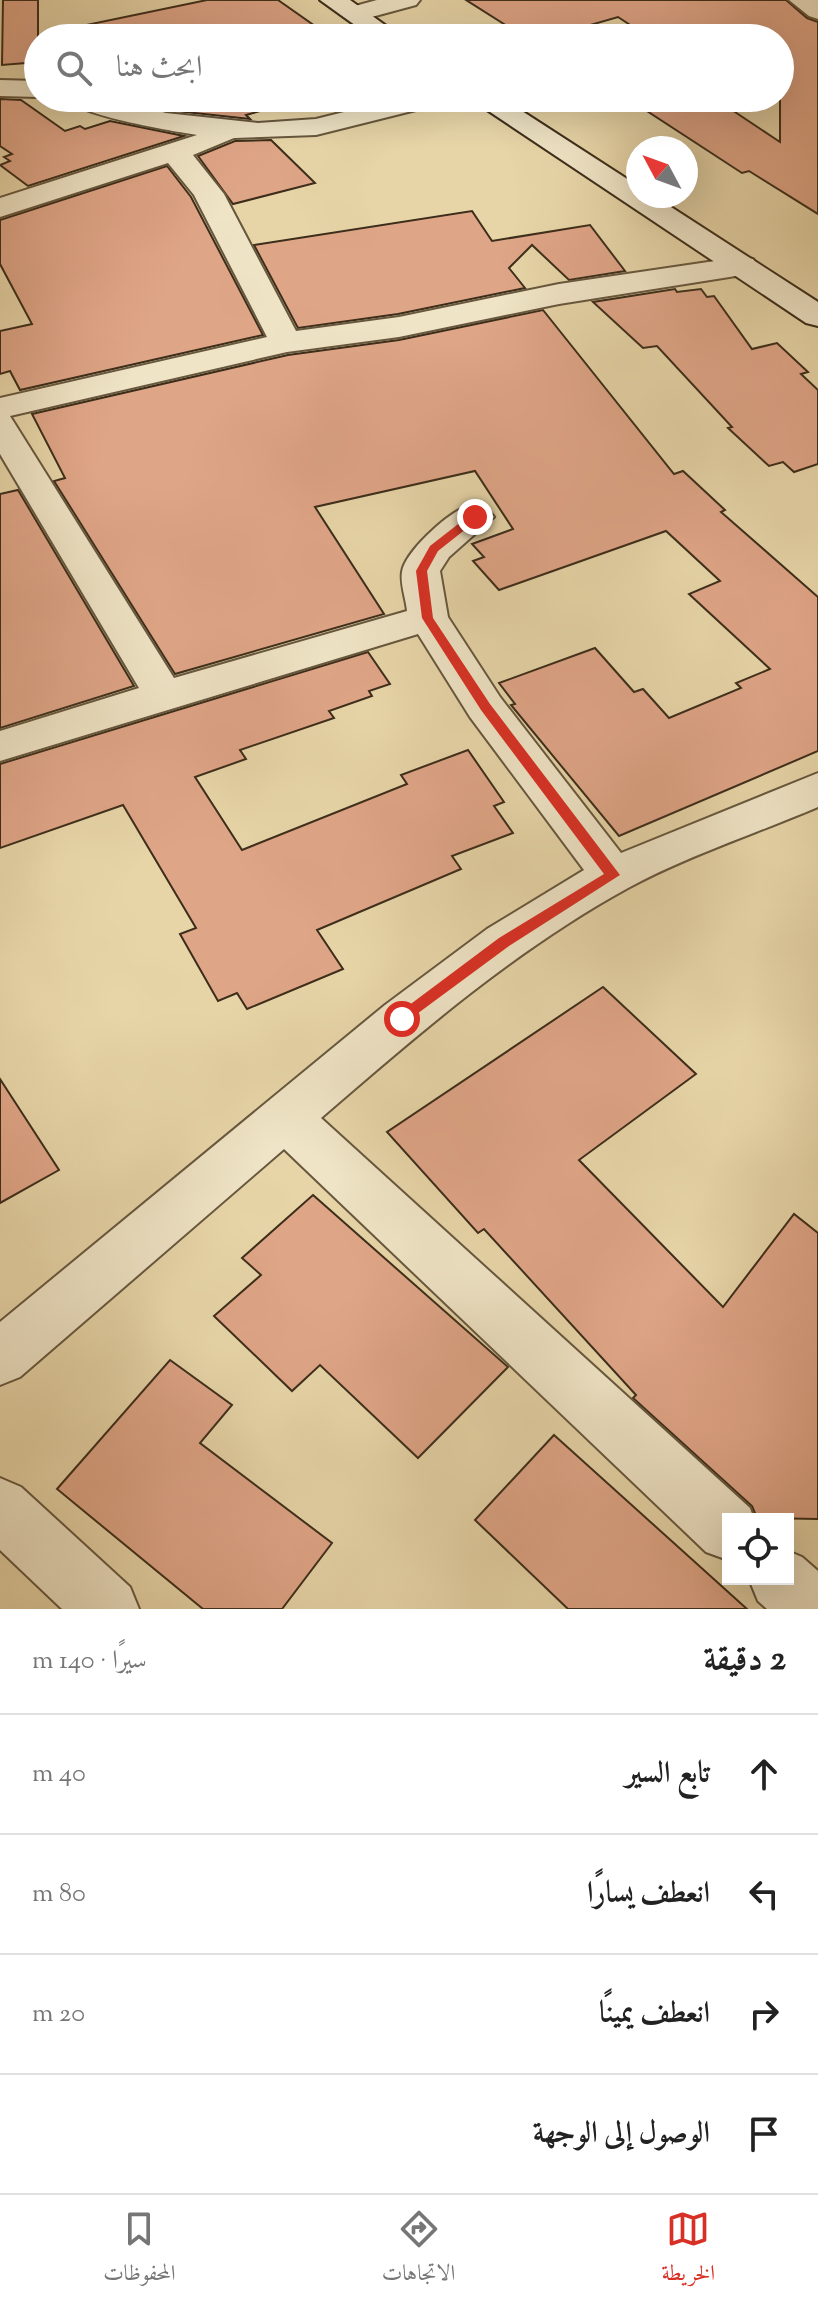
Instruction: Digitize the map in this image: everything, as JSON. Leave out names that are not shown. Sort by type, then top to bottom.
[{"type":"street","points":[[343,7],[407,0]]},
{"type":"street","points":[[802,0],[818,11]]},
{"type":"street","points":[[343,7],[369,24]]},
{"type":"street","points":[[0,88],[24,89]]},
{"type":"street","points":[[131,112],[167,122],[254,130],[315,127],[374,112]]},
{"type":"street","points":[[505,112],[818,316]]},
{"type":"street","points":[[0,208],[172,150],[254,130]]},
{"type":"street","points":[[172,150],[189,166],[232,230],[267,314],[287,342]]},
{"type":"street","points":[[0,408],[287,342],[399,327],[559,294],[742,266]]},
{"type":"street","points":[[0,424],[164,695]]},
{"type":"street","points":[[475,517],[434,549],[421,571],[428,618],[485,707],[613,875]]},
{"type":"street","points":[[0,746],[428,618]]},
{"type":"street","points":[[0,1358],[402,1019],[493,950],[613,875],[818,789]]},
{"type":"street","points":[[285,1117],[722,1524]]},
{"type":"street","points":[[0,1508],[108,1609]]},
{"type":"street","points":[[787,1585],[813,1609]]},
{"type":"building","points":[[3,0],[38,0],[38,24],[24,24],[24,63],[2,65]]},
{"type":"building","points":[[207,0],[278,0],[312,24],[91,24]]},
{"type":"building","points":[[466,0],[786,0],[807,18],[818,22],[818,214],[749,171],[742,173],[698,144],[698,136],[685,136],[648,112],[735,112],[780,142],[780,112],[794,112],[794,24],[629,24],[618,17],[594,24],[504,24]]},
{"type":"building","points":[[0,99],[21,100],[24,112],[38,112],[65,131],[110,121],[184,136],[28,186],[0,165],[10,161],[4,157],[12,154],[0,146]]},
{"type":"building","points":[[185,112],[257,112],[246,115],[250,119]]},
{"type":"building","points":[[271,140],[315,183],[233,204],[198,156],[235,141]]},
{"type":"building","points":[[167,166],[191,197],[263,335],[20,390],[10,371],[0,374],[0,331],[32,324],[0,264],[0,220]]},
{"type":"building","points":[[472,211],[492,241],[590,225],[625,271],[569,280],[532,245],[509,268],[525,288],[398,314],[298,328],[254,245]]},
{"type":"building","points":[[675,289],[677,292],[701,289],[707,297],[714,296],[752,349],[777,343],[808,372],[801,374],[818,390],[818,464],[794,472],[783,462],[769,466],[728,428],[732,427],[657,346],[643,348],[593,302]]},
{"type":"building","points":[[543,310],[674,474],[683,471],[725,510],[721,512],[818,597],[818,751],[619,836],[511,705],[515,704],[499,683],[595,648],[634,692],[643,689],[669,718],[741,688],[736,683],[770,669],[689,594],[720,581],[666,531],[499,590],[473,561],[484,557],[472,544],[513,529],[475,471],[315,507],[384,614],[175,674],[54,481],[65,478],[32,414],[288,355],[399,340]]},
{"type":"building","points":[[18,490],[134,686],[0,728],[0,494]]},
{"type":"building","points":[[368,652],[390,684],[369,691],[372,696],[329,711],[334,718],[240,750],[246,759],[195,777],[242,850],[407,784],[401,775],[468,750],[504,802],[494,806],[513,833],[452,856],[461,869],[317,930],[343,969],[247,1009],[237,993],[218,1001],[180,934],[196,928],[123,805],[0,848],[0,764]]},
{"type":"building","points":[[603,987],[696,1074],[579,1160],[723,1307],[794,1214],[818,1233],[818,1519],[794,1519],[794,1513],[755,1513],[752,1506],[633,1398],[636,1395],[484,1229],[478,1233],[387,1132]]},
{"type":"building","points":[[0,1079],[59,1170],[0,1203]]},
{"type":"building","points":[[313,1195],[508,1367],[418,1458],[320,1365],[292,1391],[214,1316],[261,1275],[242,1258]]},
{"type":"building","points":[[170,1360],[232,1405],[200,1443],[332,1543],[282,1609],[203,1609],[57,1489]]},
{"type":"building","points":[[554,1435],[747,1609],[568,1609],[475,1520]]},
{"type":"route","points":[[402,1019],[504,942],[613,875],[485,707],[428,618],[421,571],[434,549],[475,517]]}]
